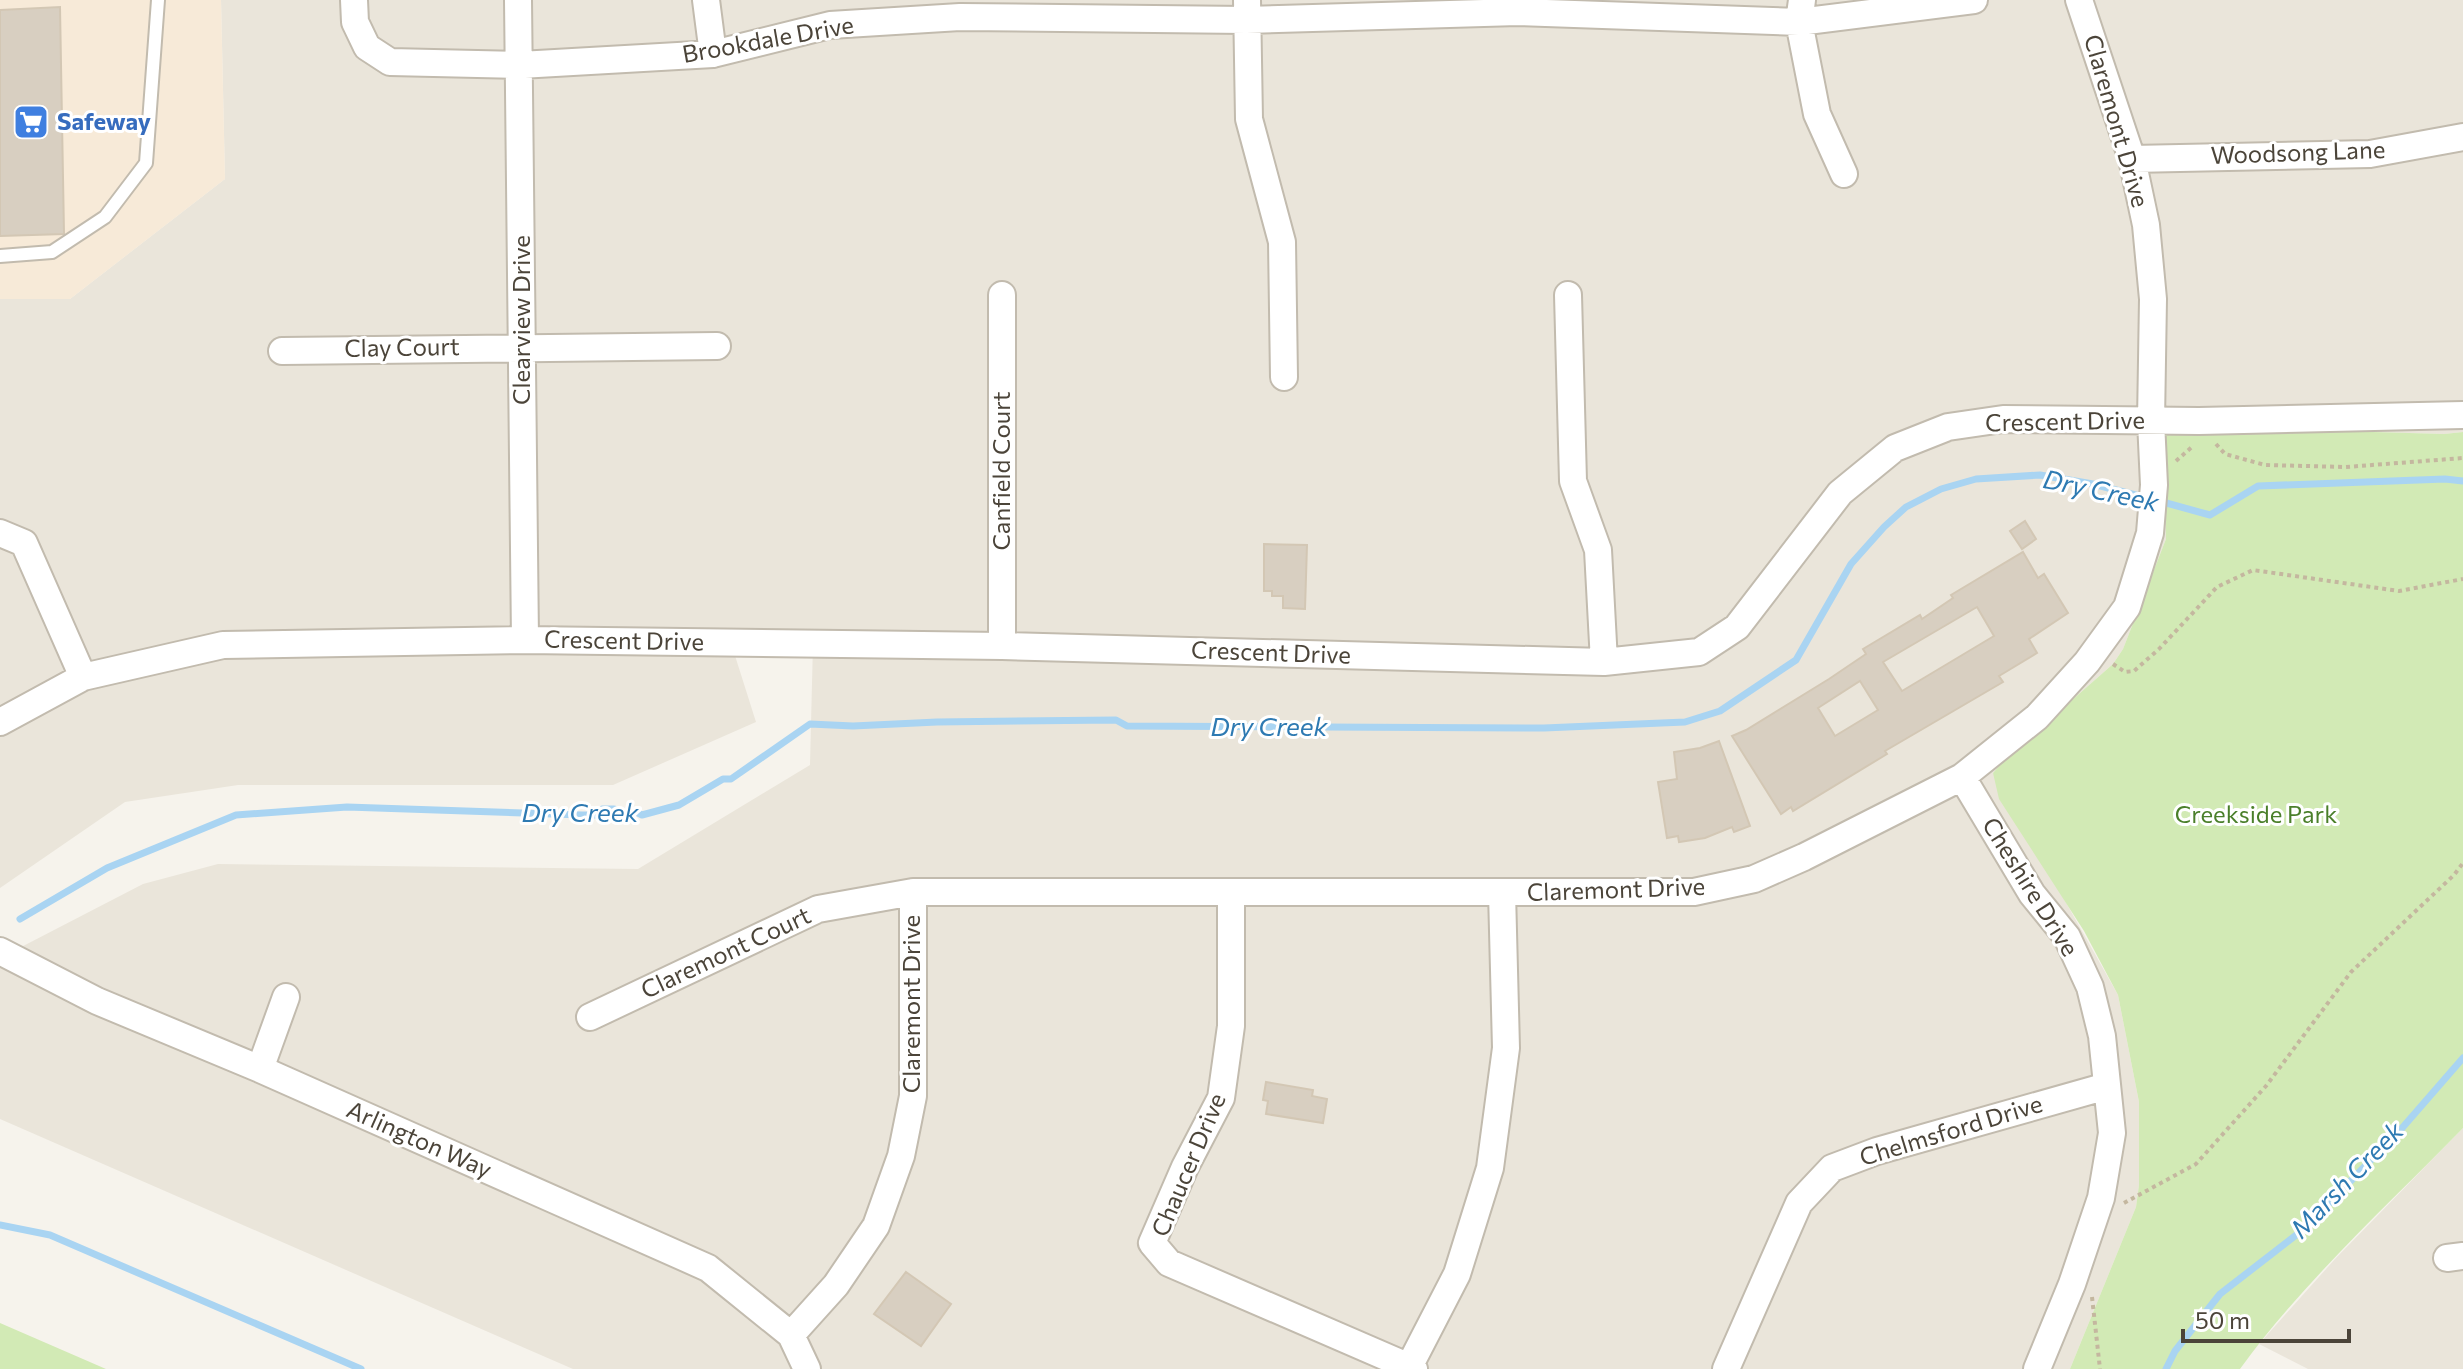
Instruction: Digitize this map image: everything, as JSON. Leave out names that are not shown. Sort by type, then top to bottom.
[{"type":"street","name":"Brookdale Drive","points":[[354,0],[355,22],[367,47],[390,62],[520,65],[713,54],[830,25],[961,9],[1246,10],[1518,6],[1801,11],[1974,0]]},
{"type":"street","name":"Clearview Drive","points":[[518,0],[525,640]]},
{"type":"street","points":[[706,0],[713,54]]},
{"type":"street","name":"Claremont Drive","points":[[791,1335],[836,1285],[876,1226],[901,1156],[913,1096],[913,892],[1694,892],[1754,879],[1962,777],[2037,717],[2094,653],[2127,607],[2150,533],[2154,485],[2151,421],[2153,299],[2146,225],[2132,159],[2079,0]]},
{"type":"street","points":[[1246,10],[1249,119],[1282,242],[1284,377]]},
{"type":"street","points":[[1801,11],[1817,114],[1844,174]]},
{"type":"street","name":"Woodsong Lane","points":[[2132,159],[2370,154],[2463,137]]},
{"type":"street","name":"Canfield Court","points":[[1002,295],[1002,646]]},
{"type":"street","points":[[1568,295],[1573,481],[1598,550],[1604,662]]},
{"type":"street","name":"Clay Court","points":[[282,351],[717,346]]},
{"type":"street","name":"Crescent Drive","points":[[0,722],[83,677],[223,645],[525,640],[1002,646],[1604,662],[1699,652],[1737,627],[1840,493],[1895,448],[1948,427],[2003,419],[2199,421],[2463,415]]},
{"type":"street","points":[[0,533],[24,543],[83,677]]},
{"type":"street","name":"Cheshire Drive","points":[[1962,777],[2032,894],[2067,937],[2090,987],[2102,1036],[2112,1133],[2101,1198],[2072,1284],[2037,1369]]},
{"type":"street","name":"Claremont Court","points":[[590,1017],[818,909],[913,892]]},
{"type":"street","name":"Chaucer Drive","points":[[1231,892],[1231,1026],[1221,1098],[1185,1167],[1152,1243],[1169,1263],[1412,1368]]},
{"type":"street","points":[[1412,1368],[1457,1274],[1490,1168],[1506,1048],[1502,892]]},
{"type":"street","name":"Arlington Way","points":[[0,951],[97,1001],[260,1069],[708,1268],[791,1335],[807,1369]]},
{"type":"street","points":[[260,1069],[286,997]]},
{"type":"street","name":"Chelmsford Drive","points":[[1726,1369],[1799,1203],[1832,1168],[1877,1151],[2107,1086]]},
{"type":"lane","points":[[0,256],[52,252],[105,217],[146,163],[158,0]]},
{"type":"path","points":[[2199,421],[2225,454],[2265,465],[2346,467],[2463,458]]},
{"type":"path","points":[[2094,653],[2125,672],[2134,671],[2217,587],[2253,570],[2399,591],[2463,579]]},
{"type":"path","points":[[2121,1205],[2196,1164],[2266,1086],[2351,972],[2463,863]]},
{"type":"path","points":[[2091,1292],[2100,1369]]},
{"type":"shaded area","points":[[0,0],[221,0],[225,179],[70,299],[0,299]]},
{"type":"shaded area","points":[[221,0],[2463,0],[2463,432],[2163,427],[2166,539],[2123,649],[2113,664],[1993,773],[2118,995],[2139,1102],[2136,1207],[2070,1369],[573,1369],[0,1119],[0,958],[143,884],[218,864],[638,869],[810,765],[813,643],[731,643],[756,722],[613,785],[238,785],[125,802],[0,888],[0,299],[70,299],[225,179]]},
{"type":"shaded area","points":[[2463,1128],[2463,1369],[2308,1369],[2259,1344],[2335,1259]]},
{"type":"green space","name":"Creekside Park","points":[[2162,426],[2463,432],[2463,1128],[2318,1275],[2240,1369],[2070,1369],[2136,1207],[2139,1102],[2118,995],[2084,931],[1999,799],[1993,773],[2113,664],[2123,649],[2166,539]]},
{"type":"green space","points":[[0,1323],[106,1369],[0,1369]]},
{"type":"building","name":"Safeway","points":[[60,7],[64,234],[0,236],[0,10]]},
{"type":"building","points":[[2025,521],[2036,539],[2022,549],[2010,531]]},
{"type":"building","points":[[1264,544],[1307,545],[1305,609],[1283,608],[1283,596],[1272,596],[1272,591],[1264,591]]},
{"type":"building","points":[[2023,552],[2038,578],[2044,574],[2068,613],[2029,639],[2037,653],[1999,676],[2003,682],[1885,751],[1887,754],[1793,811],[1791,807],[1781,814],[1732,736],[1829,679],[1866,654],[1863,649],[1920,615],[1922,619],[1953,598],[1951,595]],"holes":[[[1977,607],[1994,636],[1902,691],[1883,662]],[[1860,681],[1878,710],[1835,736],[1818,708]]]},
{"type":"building","points":[[1719,741],[1750,826],[1734,832],[1732,827],[1705,838],[1679,842],[1678,836],[1667,838],[1658,782],[1677,779],[1674,752]]},
{"type":"building","points":[[1266,1082],[1313,1090],[1312,1096],[1327,1099],[1323,1123],[1266,1114],[1268,1101],[1263,1100]]},
{"type":"building","points":[[906,1272],[951,1304],[921,1346],[874,1314]]},
{"type":"waterway","name":"Dry Creek","points":[[20,919],[107,868],[236,815],[347,807],[582,815],[598,815],[602,809],[614,809],[626,815],[630,809],[642,815],[679,805],[723,779],[731,779],[810,724],[853,726],[1116,720],[1127,726],[1544,728],[1685,722],[1720,711],[1796,660],[1851,564],[1906,507],[1941,489],[1976,479],[2040,475],[2147,498]]},
{"type":"waterway","name":"Dry Creek","points":[[2159,501],[2210,515],[2258,486],[2445,479],[2463,481]]},
{"type":"waterway","name":"Marsh Creek","points":[[2166,1369],[2175,1351],[2220,1294],[2304,1229],[2403,1127],[2463,1058]]},
{"type":"waterway","points":[[0,1225],[50,1235],[361,1369]]},
{"type":"place","name":"Safeway","points":[[31,122]]}]
